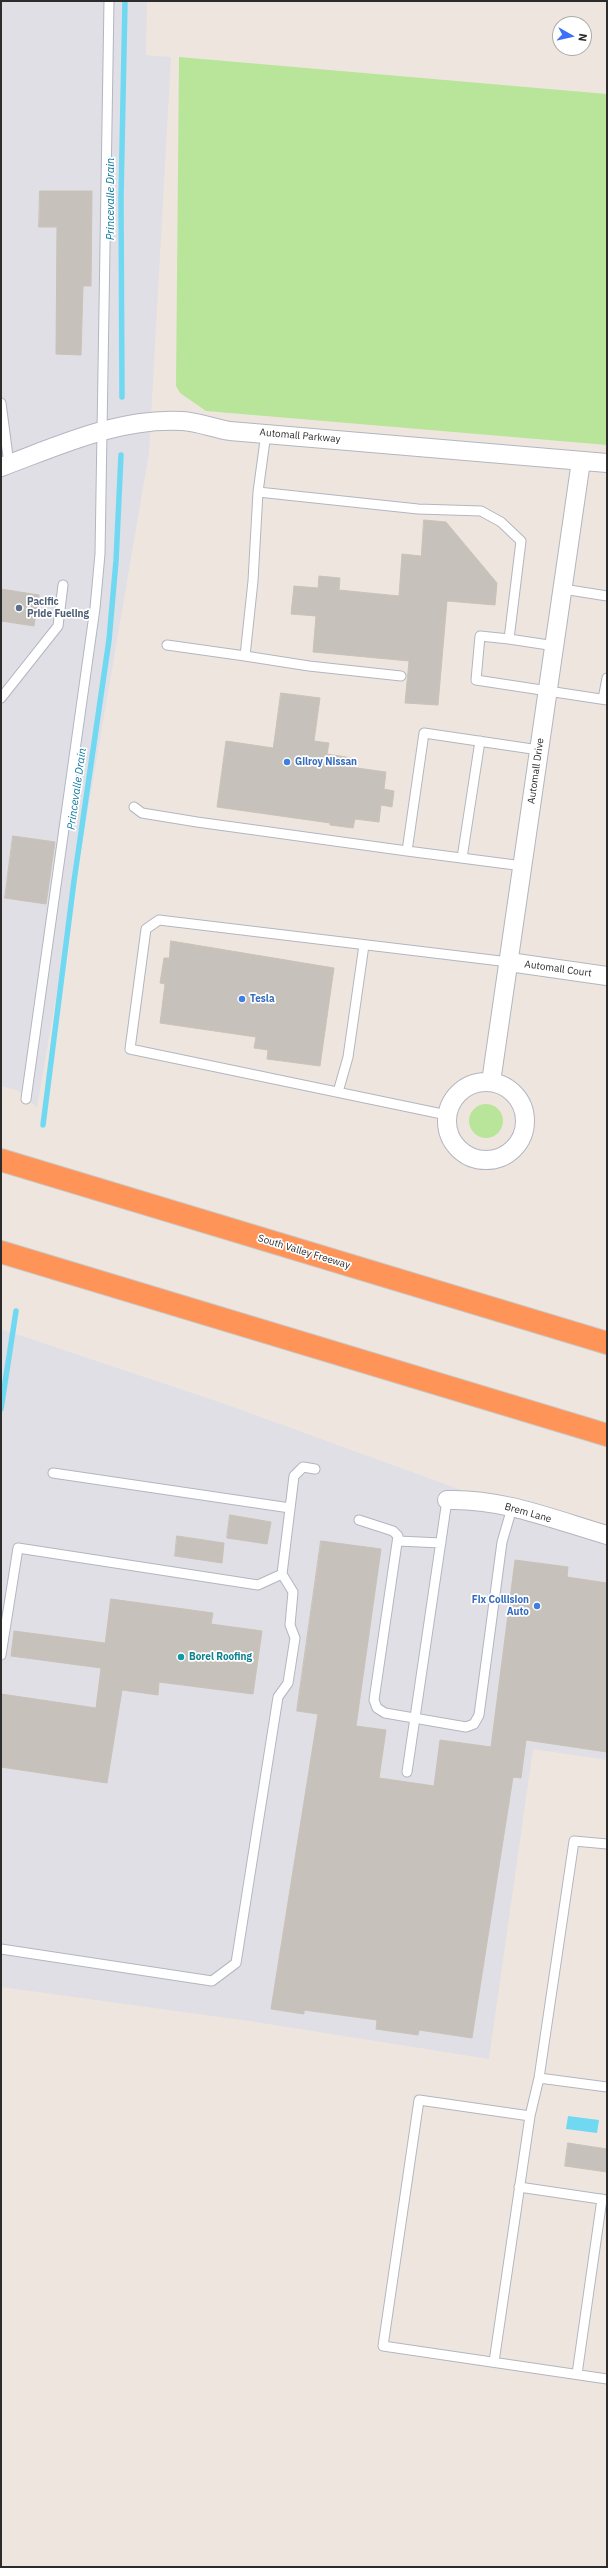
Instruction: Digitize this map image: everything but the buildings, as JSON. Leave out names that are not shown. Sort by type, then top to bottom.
[{"type":"highway","name":"South Valley Freeway","points":[[1,1160],[607,1343]]},
{"type":"highway","points":[[1,1252],[607,1435]]},
{"type":"street","name":"Automall Parkway","points":[[5,466],[103,431],[138,424],[180,421],[230,431],[607,463]]},
{"type":"street","name":"Automall Drive","points":[[491,1082],[581,461]]},
{"type":"street","name":"Automall Court","points":[[508,962],[607,976]]},
{"type":"street","points":[[481,1082],[491,1082],[513,1092],[524,1111],[523,1133],[509,1153],[494,1159],[483,1160],[463,1153],[450,1137],[447,1115],[452,1100],[464,1088],[481,1082]]},
{"type":"street","name":"Brem Lane","points":[[447,1500],[467,1499],[512,1508],[607,1535]]},
{"type":"lane","points":[[26,1099],[95,608],[100,554],[100,472],[103,431],[101,377],[109,1]]},
{"type":"lane","points":[[1,403],[5,466]]},
{"type":"lane","points":[[245,656],[253,581],[258,492],[266,433]]},
{"type":"lane","points":[[258,492],[418,509],[481,511],[501,522],[521,541],[509,639]]},
{"type":"lane","points":[[1,698],[58,626],[63,585]]},
{"type":"lane","points":[[563,588],[607,596]]},
{"type":"lane","points":[[555,646],[480,636],[476,680],[605,700],[607,678]]},
{"type":"lane","points":[[167,645],[309,666],[401,676]]},
{"type":"lane","points":[[407,851],[424,733],[539,750]]},
{"type":"lane","points":[[462,858],[480,741]]},
{"type":"lane","points":[[134,807],[142,813],[185,820],[523,866]]},
{"type":"lane","points":[[447,1115],[130,1049],[146,929],[159,920],[508,962]]},
{"type":"lane","points":[[338,1092],[348,1057],[364,945]]},
{"type":"lane","points":[[1,1949],[212,1981],[236,1963],[278,1697],[288,1683],[295,1638],[290,1625],[292,1592],[282,1574],[294,1476],[303,1467],[315,1469]]},
{"type":"lane","points":[[52,1473],[290,1508]]},
{"type":"lane","points":[[407,1772],[447,1500]]},
{"type":"lane","points":[[359,1520],[393,1531],[398,1536],[374,1700],[377,1708],[385,1713],[466,1727],[474,1724],[479,1715],[502,1542],[512,1508]]},
{"type":"lane","points":[[398,1541],[441,1543]]},
{"type":"lane","points":[[1,1656],[18,1548],[258,1585],[282,1574]]},
{"type":"lane","points":[[494,2362],[530,2116],[540,2078],[574,1841],[607,1844]]},
{"type":"lane","points":[[540,2078],[607,2087]]},
{"type":"lane","points":[[530,2116],[419,2100],[383,2346],[607,2379]]},
{"type":"lane","points":[[519,2187],[605,2200],[577,2374]]},
{"type":"shaded area","points":[[1,1],[147,1],[146,55],[171,57],[149,453],[37,1108],[19,1091],[1,1086]]},
{"type":"shaded area","points":[[1,1329],[225,1404],[607,1543],[607,1760],[533,1749],[489,2059],[249,2021],[1,1987]]},
{"type":"green space","points":[[179,57],[607,94],[607,445],[206,411],[180,393],[176,386]]},
{"type":"green space","points":[[486,1104],[498,1109],[503,1121],[498,1133],[486,1138],[474,1133],[469,1121],[474,1109]]},
{"type":"water","points":[[568,2116],[599,2120],[597,2133],[566,2129]]},
{"type":"waterway","name":"Princevalle Drain","points":[[122,397],[121,198],[125,1]]},
{"type":"waterway","name":"Princevalle Drain","points":[[43,1125],[74,881],[109,640],[116,561],[121,455]]},
{"type":"waterway","name":"Princevalle Drain","points":[[1,1409],[16,1311]]},
{"type":"place","name":"Pacific Pride Fueling","points":[[19,608]]},
{"type":"place","name":"Gilroy Nissan","points":[[287,762]]},
{"type":"place","name":"Tesla","points":[[242,999]]},
{"type":"place","name":"Fix Collision Auto","points":[[537,1606]]},
{"type":"place","name":"Borel Roofing","points":[[181,1657]]}]
